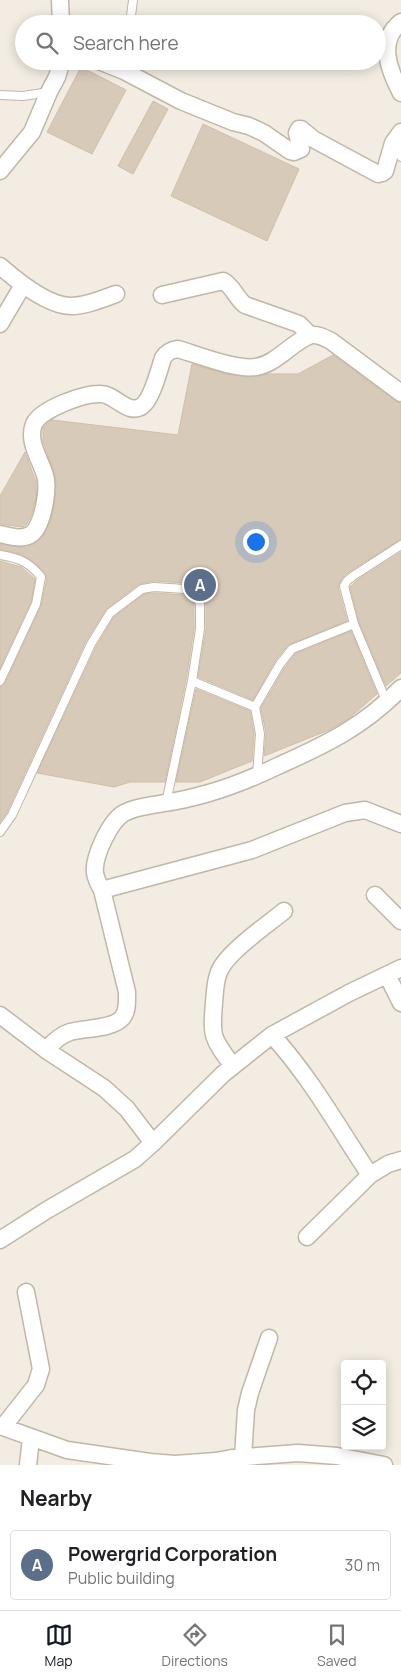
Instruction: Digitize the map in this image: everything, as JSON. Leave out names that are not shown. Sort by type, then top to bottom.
[{"type":"street","points":[[60,0],[61,15]]},
{"type":"street","points":[[401,22],[389,38],[387,51],[389,65],[401,92]]},
{"type":"street","points":[[0,171],[32,132],[59,70]]},
{"type":"street","points":[[132,70],[182,101],[264,132],[290,151],[294,152],[301,149],[297,133],[299,128],[301,128],[313,139],[378,174],[382,174],[384,171],[391,148],[398,136]]},
{"type":"street","points":[[0,266],[23,286],[53,302],[69,306],[85,304],[116,294]]},
{"type":"street","points":[[162,295],[223,281],[230,285],[239,300],[245,305],[299,324],[310,335],[319,336],[331,341],[401,393]]},
{"type":"street","points":[[0,324],[23,286]]},
{"type":"street","points":[[0,534],[18,538],[25,537],[31,534],[39,523],[45,500],[46,477],[32,441],[32,431],[40,416],[54,407],[90,394],[103,393],[125,406],[138,409],[144,405],[148,398],[163,358],[172,350],[178,349],[245,368],[258,367],[269,362],[310,335]]},
{"type":"street","points":[[46,1050],[58,1038],[70,1032],[113,1024],[122,1018],[127,1008],[127,992],[102,890],[94,871],[102,842],[122,814],[141,806],[166,803],[210,793],[257,776],[325,745],[359,726],[387,703],[401,688]]},
{"type":"street","points":[[102,890],[252,850],[345,813],[365,810],[401,824]]},
{"type":"street","points":[[375,895],[401,921]]},
{"type":"street","points":[[233,1066],[214,1039],[212,1029],[216,981],[219,971],[235,951],[284,911]]},
{"type":"street","points":[[0,1240],[47,1210],[119,1169],[153,1143],[233,1066],[272,1035],[394,971],[401,1002]]},
{"type":"street","points":[[0,1015],[46,1050],[104,1088],[127,1109],[153,1143]]},
{"type":"street","points":[[272,1035],[324,1102],[370,1175]]},
{"type":"street","points":[[307,1237],[370,1175],[388,1164],[401,1160]]},
{"type":"street","points":[[26,1292],[40,1369],[36,1385],[1,1426],[67,1450],[150,1462],[216,1462],[298,1453],[318,1454],[384,1465]]},
{"type":"street","points":[[236,1460],[248,1401],[269,1338]]},
{"type":"street","points":[[28,1465],[31,1438]]},
{"type":"lane","points":[[131,15],[133,0]]},
{"type":"lane","points":[[0,95],[23,96],[49,92]]},
{"type":"lane","points":[[398,136],[401,157]]},
{"type":"lane","points":[[387,703],[354,624],[344,586],[347,581],[401,545]]},
{"type":"lane","points":[[0,555],[17,558],[33,567],[41,577],[36,604],[0,682]]},
{"type":"lane","points":[[0,832],[12,815],[91,644],[110,613],[142,589],[154,587],[185,589],[195,594],[200,604],[200,629],[192,681],[166,803]]},
{"type":"lane","points":[[257,776],[260,734],[255,707],[280,664],[292,649],[354,624]]},
{"type":"lane","points":[[192,681],[255,707]]},
{"type":"building","points":[[79,70],[87,70],[126,90],[92,154],[47,132]]},
{"type":"building","points":[[153,101],[168,109],[133,174],[118,166]]},
{"type":"building","points":[[203,124],[299,169],[267,241],[171,196]]},
{"type":"building","points":[[333,355],[395,401],[401,403],[401,539],[342,578],[338,587],[347,621],[288,645],[275,661],[253,700],[198,677],[206,629],[206,604],[200,591],[185,583],[154,581],[139,584],[106,609],[86,641],[7,812],[0,822],[0,687],[5,683],[41,606],[47,578],[45,573],[31,560],[20,554],[0,549],[0,544],[19,547],[34,544],[43,536],[51,520],[56,481],[43,441],[43,428],[52,420],[178,435],[192,364],[226,374],[247,377],[267,374],[298,374]]},
{"type":"building","points":[[25,452],[36,482],[36,497],[32,513],[27,524],[23,527],[0,524],[0,496]]},
{"type":"building","points":[[401,552],[401,673],[386,686],[359,622],[350,587],[356,581]]},
{"type":"building","points":[[0,561],[21,567],[35,579],[31,602],[0,668]]},
{"type":"building","points":[[144,594],[184,595],[191,598],[194,605],[194,629],[186,680],[165,782],[130,782],[114,787],[37,773],[96,647],[114,617]]},
{"type":"building","points":[[351,631],[377,694],[348,719],[329,730],[264,756],[266,733],[261,708],[285,667],[295,654]]},
{"type":"building","points":[[196,689],[250,711],[254,734],[252,761],[200,782],[176,782]]},
{"type":"place","name":"Powergrid Corporation","points":[[200,585]]}]
